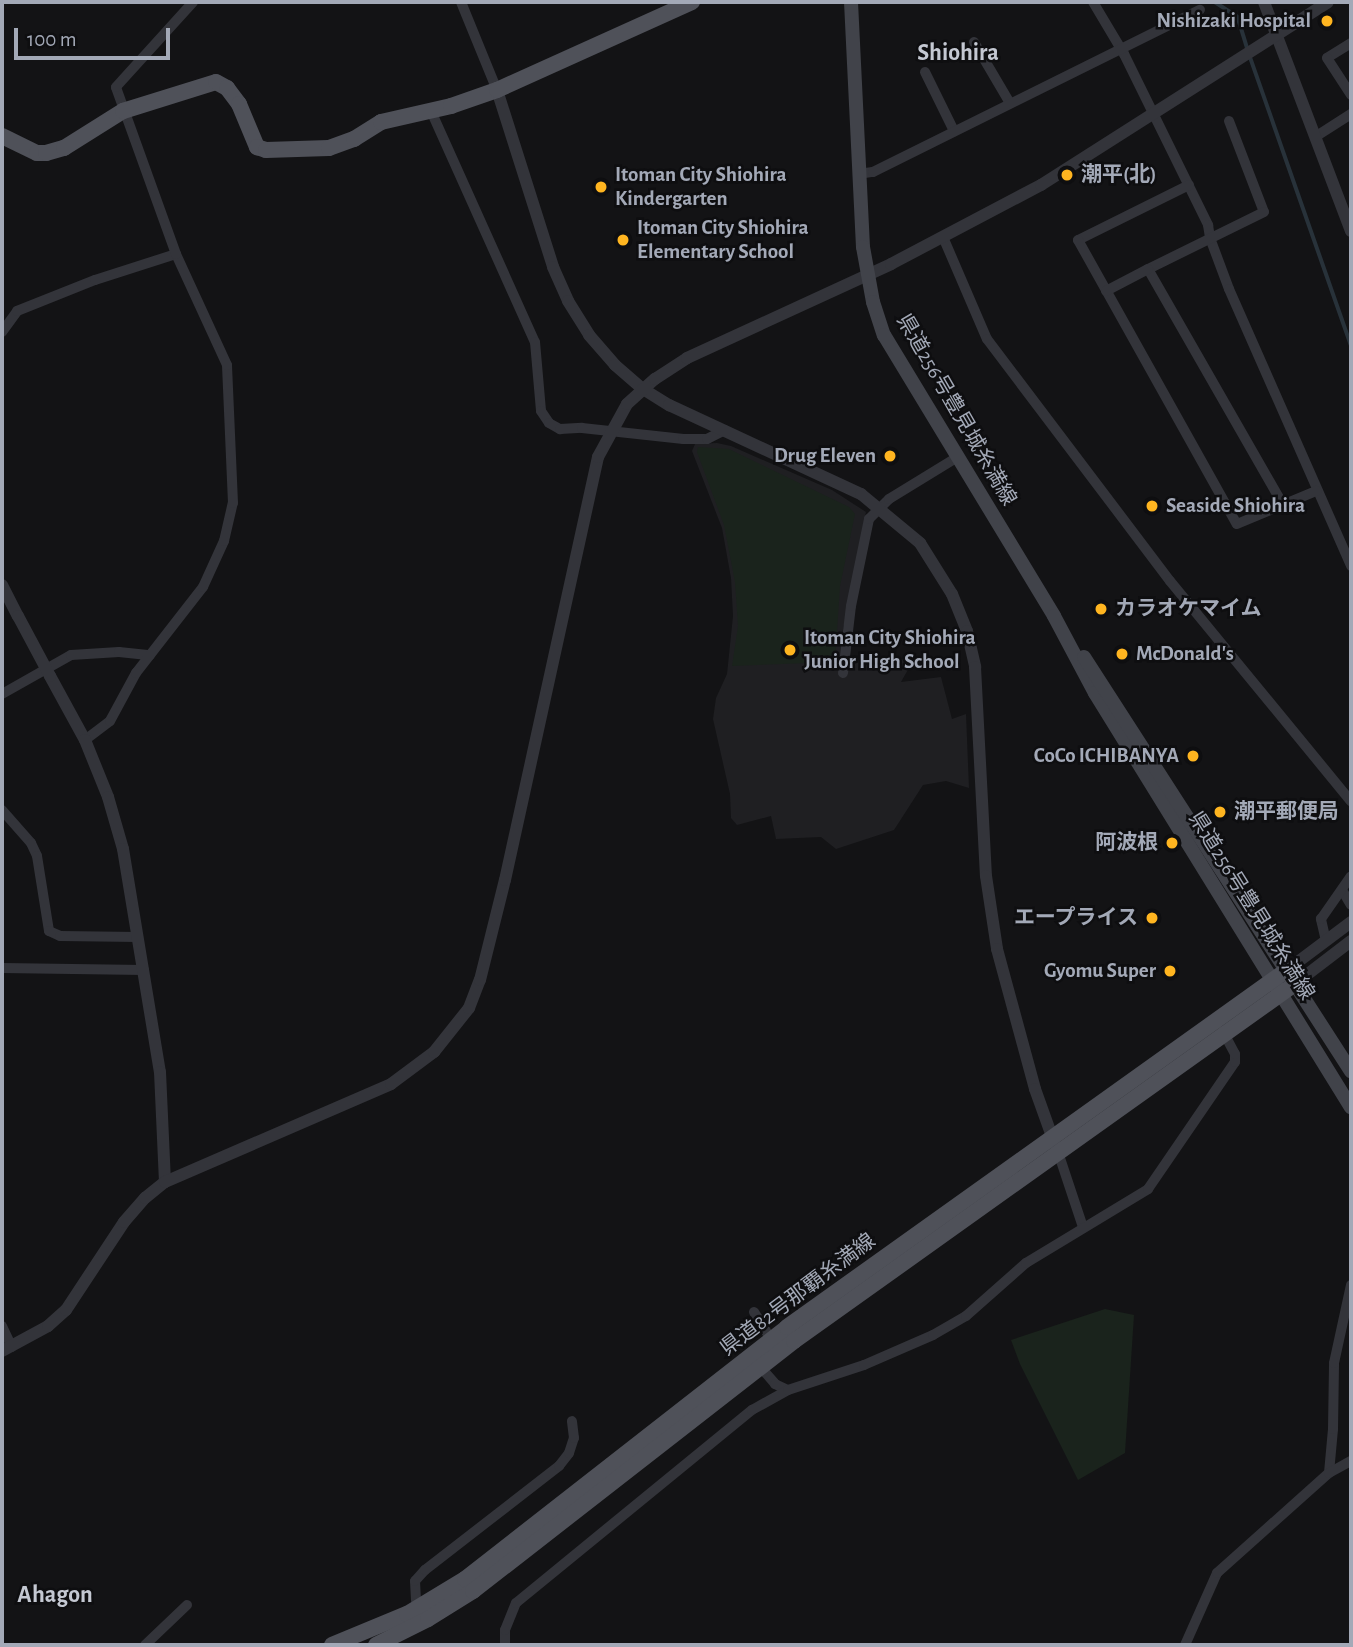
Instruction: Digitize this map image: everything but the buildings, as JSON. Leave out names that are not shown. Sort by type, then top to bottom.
[{"type":"main road","points":[[2,136],[37,152],[46,153],[64,148],[123,111],[216,82],[226,88],[239,104],[257,147],[266,150],[329,148],[354,139],[381,122],[431,111],[497,90],[692,2]]},
{"type":"main road","name":"県道256号豊見城糸満線","points":[[851,2],[858,174],[867,274],[879,320],[891,349],[1054,616],[1095,693],[1351,1107]]},
{"type":"main road","name":"県道256号豊見城糸満線","points":[[1054,616],[1107,688],[1351,1071]]},
{"type":"main road","name":"県道82号那覇糸満線","points":[[376,1645],[424,1613],[776,1345],[1291,976]]},
{"type":"main road","name":"県道82号那覇糸満線","points":[[332,1645],[424,1613]]},
{"type":"street","points":[[85,740],[110,721],[121,698],[150,655],[203,587],[214,568],[233,503],[227,365],[176,254],[116,87],[119,80],[193,2]]},
{"type":"street","points":[[461,2],[497,90],[553,267],[568,301],[589,335],[643,389],[669,405],[839,481],[879,506],[920,542],[952,594],[969,639],[978,692],[984,853],[993,928],[1012,1008],[1083,1227]]},
{"type":"street","points":[[1093,2],[1208,225],[1210,238],[1316,491],[1351,566]]},
{"type":"street","points":[[1265,2],[1351,231]]},
{"type":"street","points":[[2,1326],[7,1349],[48,1326],[66,1310],[124,1223],[145,1198],[166,1182],[391,1084],[434,1052],[469,1007],[480,979],[505,880],[598,457],[627,404],[643,389],[687,358],[943,237],[1041,185],[1328,2]]},
{"type":"street","points":[[858,174],[873,172],[1200,10]]},
{"type":"street","points":[[974,42],[1010,103]]},
{"type":"street","points":[[1351,43],[1327,58],[1351,95]]},
{"type":"street","points":[[925,72],[954,131]]},
{"type":"street","points":[[431,111],[535,342],[541,411],[549,423],[560,429],[582,428],[707,439],[725,430]]},
{"type":"street","points":[[1315,137],[1351,114]]},
{"type":"street","points":[[1106,290],[1264,212],[1228,121]]},
{"type":"street","points":[[1189,185],[1078,240],[1237,524],[1316,491]]},
{"type":"street","points":[[943,237],[987,339],[1170,581],[1351,801]]},
{"type":"street","points":[[2,331],[17,311],[95,280],[176,254]]},
{"type":"street","points":[[1148,269],[1283,505]]},
{"type":"street","points":[[843,673],[851,606],[869,519],[879,506],[956,457]]},
{"type":"street","points":[[2,585],[85,740],[108,797],[123,849],[160,1072],[166,1182]]},
{"type":"street","points":[[2,694],[71,655],[119,652],[150,655]]},
{"type":"street","points":[[2,810],[31,843],[37,856],[49,931],[60,936],[138,937]]},
{"type":"street","points":[[1326,941],[1321,919],[1351,876]]},
{"type":"street","points":[[1342,890],[1351,905]]},
{"type":"street","points":[[1291,976],[1326,941],[1351,922]]},
{"type":"street","points":[[1291,976],[1351,941]]},
{"type":"street","points":[[2,968],[144,970]]},
{"type":"street","points":[[505,1645],[505,1630],[516,1603],[752,1410],[788,1390],[864,1365],[933,1335],[967,1316],[1026,1263],[1148,1189],[1234,1062],[1236,1054],[1221,1028]]},
{"type":"street","points":[[1329,1473],[1334,1363],[1351,1285]]},
{"type":"street","points":[[754,1312],[776,1345]]},
{"type":"street","points":[[756,1361],[775,1384],[788,1390]]},
{"type":"street","points":[[424,1613],[416,1600],[415,1581],[425,1570],[559,1466],[569,1453],[574,1438],[572,1421]]},
{"type":"street","points":[[1185,1645],[1217,1573],[1329,1473],[1351,1461]]},
{"type":"street","points":[[145,1645],[187,1605]]},
{"type":"shaded area","name":"Itoman City Shiohira Junior High School","points":[[717,443],[731,446],[832,490],[866,512],[841,640],[851,641],[850,660],[914,659],[901,682],[941,677],[952,719],[966,714],[969,788],[946,781],[923,785],[894,830],[836,849],[821,837],[776,839],[771,816],[737,825],[731,818],[730,794],[713,719],[716,698],[727,674],[733,616],[731,578],[722,528],[692,451],[695,444]]},
{"type":"shaded area","points":[[698,447],[729,449],[849,507],[855,514],[840,586],[835,662],[732,666],[738,626],[735,582],[724,525],[697,452]]},
{"type":"shaded area","points":[[1105,1309],[1134,1315],[1125,1453],[1078,1480],[1020,1364],[1011,1340]]},
{"type":"waterway","points":[[1215,2],[1238,17],[1248,49]]},
{"type":"waterway","points":[[1250,56],[1351,345]]},
{"type":"place","name":"Nishizaki Hospital","points":[[1327,21]]},
{"type":"place","name":"潮平(北)","points":[[1067,175]]},
{"type":"place","name":"Itoman City Shiohira Kindergarten","points":[[601,187]]},
{"type":"place","name":"Itoman City Shiohira Elementary School","points":[[623,240]]},
{"type":"place","name":"Drug Eleven","points":[[890,456]]},
{"type":"place","name":"Seaside Shiohira","points":[[1152,506]]},
{"type":"place","name":"カラオケマイム","points":[[1101,609]]},
{"type":"place","name":"Itoman City Shiohira Junior High School","points":[[790,650]]},
{"type":"place","name":"McDonald's","points":[[1122,654]]},
{"type":"place","name":"CoCo ICHIBANYA","points":[[1193,756]]},
{"type":"place","name":"潮平郵便局","points":[[1220,812]]},
{"type":"place","name":"阿波根","points":[[1172,843]]},
{"type":"place","name":"エープライス","points":[[1152,918]]},
{"type":"place","name":"Gyomu Super","points":[[1170,971]]},
{"type":"district","name":"Shiohira","points":[[958,54]]},
{"type":"district","name":"Ahagon","points":[[55,1596]]}]
